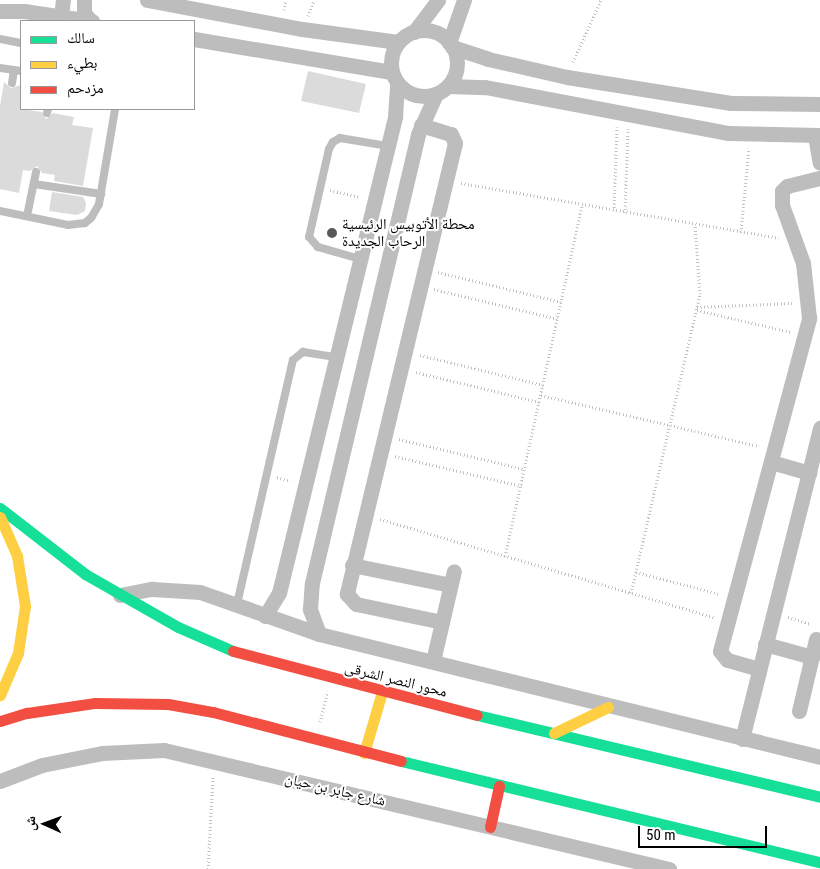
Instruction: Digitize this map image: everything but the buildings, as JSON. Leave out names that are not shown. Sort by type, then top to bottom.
[{"type":"street","points":[[61,16],[63,0]]},
{"type":"street","points":[[84,0],[84,13],[90,20]]},
{"type":"street","points":[[148,0],[302,30],[398,42]]},
{"type":"street","points":[[266,616],[279,593],[397,106],[391,56],[398,42],[414,32],[438,0]]},
{"type":"street","points":[[319,634],[310,609],[311,590],[421,125],[456,71],[451,45],[464,0]]},
{"type":"street","points":[[0,11],[85,20]]},
{"type":"street","points":[[414,32],[433,32],[451,45],[488,59],[567,77],[731,103],[788,106],[820,104]]},
{"type":"street","points":[[195,39],[394,78],[411,94],[484,87],[623,115],[751,134],[817,135],[820,163]]},
{"type":"street","points":[[421,125],[451,134],[455,139],[352,565],[347,594],[356,604],[442,622]]},
{"type":"street","points":[[759,669],[722,656],[720,651],[805,335],[808,302],[803,263],[797,241],[782,205],[782,191],[787,186],[820,178]]},
{"type":"street","points":[[742,738],[820,428]]},
{"type":"street","points":[[773,456],[809,473]]},
{"type":"street","name":"محور النصر الشرقى","points":[[0,508],[85,574],[178,627],[227,649],[382,692],[820,797]]},
{"type":"street","points":[[0,517],[18,556],[25,606],[18,653],[0,695]]},
{"type":"street","points":[[352,565],[452,578],[433,661]]},
{"type":"street","points":[[120,595],[152,589],[176,589],[237,604],[319,634],[433,661],[608,707],[820,757]]},
{"type":"street","points":[[799,711],[818,633]]},
{"type":"street","points":[[765,644],[812,657]]},
{"type":"street","points":[[364,753],[382,692]]},
{"type":"street","points":[[0,721],[27,713],[95,702],[168,704],[213,712],[364,753],[820,862]]},
{"type":"street","points":[[554,733],[608,707]]},
{"type":"street","name":"شارع جابر بن حيان","points":[[0,781],[42,765],[102,753],[164,750],[669,869]]},
{"type":"street","points":[[490,827],[499,786]]},
{"type":"lane","points":[[0,39],[20,43]]},
{"type":"lane","points":[[0,68],[18,70],[12,84]]},
{"type":"lane","points":[[0,210],[68,225],[84,223],[96,212],[101,194],[115,110]]},
{"type":"lane","points":[[360,259],[318,248],[311,241],[309,233],[319,188],[330,145],[336,139],[388,146]]},
{"type":"lane","points":[[27,216],[36,172]]},
{"type":"lane","points":[[34,184],[101,194]]},
{"type":"lane","points":[[237,604],[295,357],[303,352],[336,357]]},
{"type":"path","points":[[567,77],[601,0]]},
{"type":"path","points":[[614,211],[623,115]]},
{"type":"path","points":[[623,115],[625,213]]},
{"type":"path","points":[[741,232],[751,134]]},
{"type":"path","points":[[446,180],[582,206],[797,241]]},
{"type":"path","points":[[319,188],[374,200]]},
{"type":"path","points":[[505,556],[582,206]]},
{"type":"path","points":[[631,593],[697,309],[700,280],[695,225]]},
{"type":"path","points":[[424,269],[561,302]]},
{"type":"path","points":[[420,286],[558,319]]},
{"type":"path","points":[[697,309],[808,302]]},
{"type":"path","points":[[697,309],[805,335]]},
{"type":"path","points":[[404,352],[543,385]]},
{"type":"path","points":[[400,368],[539,402]]},
{"type":"path","points":[[541,395],[670,425],[773,456]]},
{"type":"path","points":[[384,435],[524,470]]},
{"type":"path","points":[[380,452],[521,486]]},
{"type":"path","points":[[266,475],[305,485]]},
{"type":"path","points":[[365,514],[727,621]]},
{"type":"path","points":[[636,572],[734,598]]},
{"type":"path","points":[[773,613],[818,633]]},
{"type":"path","points":[[316,740],[331,679]]},
{"type":"path","points":[[208,869],[214,762]]},
{"type":"traffic: fast","points":[[0,508],[85,574],[178,627],[233,651]]},
{"type":"traffic: fast","points":[[477,715],[820,797]]},
{"type":"traffic: fast","points":[[401,761],[820,862]]},
{"type":"traffic: slow","points":[[0,517],[17,556],[25,606],[18,653],[0,695]]},
{"type":"traffic: slow","points":[[364,753],[382,692]]},
{"type":"traffic: slow","points":[[554,733],[608,707]]},
{"type":"traffic: jam","points":[[233,651],[477,715]]},
{"type":"traffic: jam","points":[[0,721],[27,713],[95,703],[168,704],[213,712],[401,761]]},
{"type":"traffic: jam","points":[[490,827],[499,786]]},
{"type":"place","name":"محطة الأتوبيس الرئيسية الرحاب الجديدة","points":[[332,233]]}]
